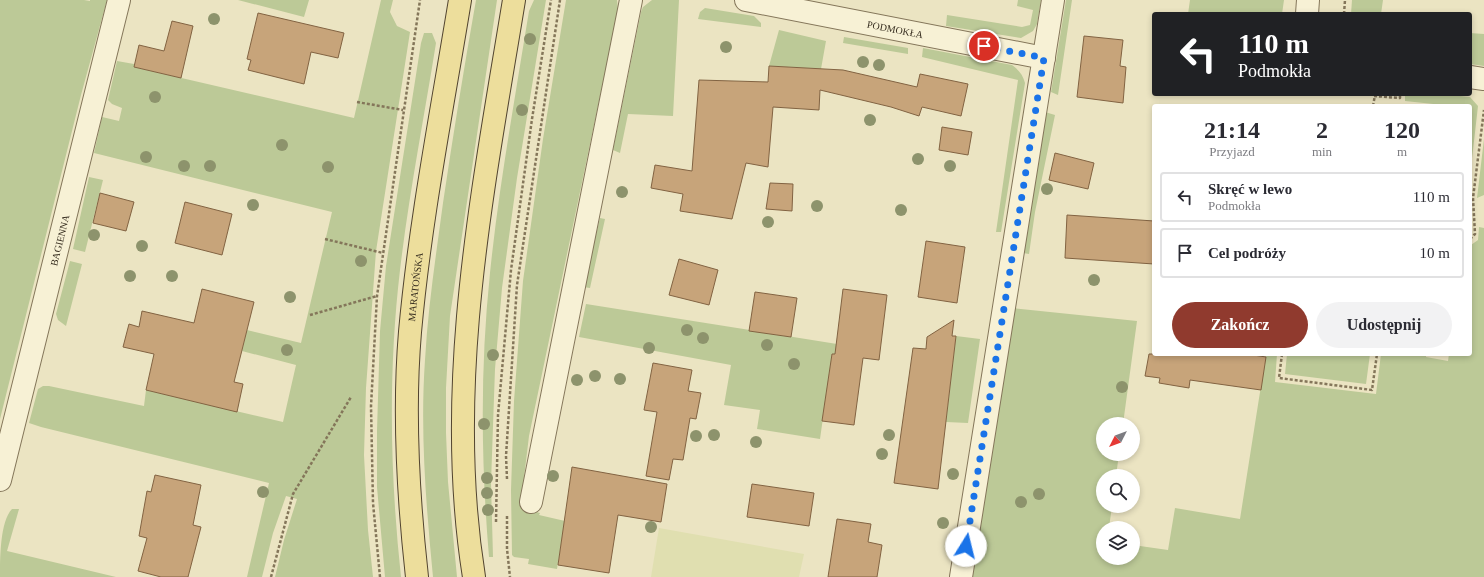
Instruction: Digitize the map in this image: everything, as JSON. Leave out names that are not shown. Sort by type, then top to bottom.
[{"type":"main road","name":"MARATOŃSKA","points":[[417,577],[411,527],[408,452],[407,415],[410,333],[423,225],[460,0]]},
{"type":"main road","points":[[474,577],[468,531],[464,468],[464,383],[466,345],[477,233],[514,0]]},
{"type":"street","name":"BAGIENNA","points":[[0,480],[119,0]]},
{"type":"street","points":[[531,502],[631,0]]},
{"type":"street","name":"PODMOKŁA","points":[[746,0],[1044,58]]},
{"type":"street","points":[[960,577],[1053,0]]},
{"type":"street","points":[[1307,12],[1308,0]]},
{"type":"street","points":[[1472,77],[1484,79]]},
{"type":"path","points":[[497,524],[498,415],[511,270],[550,0]]},
{"type":"path","points":[[507,487],[506,456],[516,285],[560,0]]},
{"type":"path","points":[[1344,12],[1345,0]]},
{"type":"path","points":[[1383,96],[1400,98],[1400,96]]},
{"type":"path","points":[[357,102],[404,110]]},
{"type":"path","points":[[1472,237],[1475,234],[1473,198],[1484,110]]},
{"type":"path","points":[[325,239],[383,254]]},
{"type":"path","points":[[310,315],[377,296]]},
{"type":"path","points":[[1282,356],[1279,378],[1372,390],[1376,356]]},
{"type":"path","points":[[270,577],[292,494],[351,397]]},
{"type":"path","points":[[507,510],[507,549],[510,577]]},
{"type":"green space","points":[[0,0],[107,0],[81,95],[0,419]]},
{"type":"green space","points":[[238,0],[309,0],[304,17]]},
{"type":"green space","points":[[381,0],[393,0],[390,12],[397,26],[410,32],[376,251],[366,388],[364,455],[368,530],[373,577],[275,577],[284,540],[297,499],[286,496],[273,533],[262,577],[247,577],[269,483],[29,423],[38,389],[43,386],[144,406],[146,390],[283,422],[296,365],[242,351],[247,330],[301,343],[332,212],[94,153],[102,117],[119,121],[122,108],[112,104],[108,100],[117,61],[134,64],[134,67],[354,118]]},
{"type":"green space","points":[[476,0],[497,0],[450,316],[446,388],[446,433],[448,482],[457,577],[433,577],[423,441],[426,340],[432,281],[443,203]]},
{"type":"green space","points":[[534,0],[546,0],[517,178],[502,288],[495,369],[491,483],[493,557],[489,557],[483,450],[484,344],[490,273],[503,174],[529,11]]},
{"type":"green space","points":[[566,0],[617,0],[618,10],[529,436],[523,486],[522,508],[540,513],[539,515],[565,521],[557,569],[528,564],[529,559],[514,557],[512,555],[511,490],[514,401],[523,281],[543,139]]},
{"type":"green space","points":[[652,0],[679,0],[673,116],[628,114],[620,153],[613,150],[641,12],[643,7]]},
{"type":"green space","points":[[1018,0],[1041,0],[1037,24],[1033,31],[1021,38],[946,26],[947,15],[1022,27],[1030,25],[1033,10],[1017,6]]},
{"type":"green space","points":[[1066,0],[1072,0],[1058,95],[1051,92]]},
{"type":"green space","points":[[1190,0],[1284,0],[1282,12],[1188,12]]},
{"type":"green space","points":[[1352,0],[1383,0],[1381,12],[1351,12]]},
{"type":"green space","points":[[705,8],[754,16],[761,23],[761,27],[698,19],[700,12]]},
{"type":"green space","points":[[779,30],[826,41],[821,69],[769,66]]},
{"type":"green space","points":[[424,33],[432,33],[436,43],[412,185],[400,270],[396,308],[392,385],[393,462],[397,539],[401,577],[385,577],[377,487],[380,331],[386,266],[421,43]]},
{"type":"green space","points":[[1472,33],[1484,34],[1484,66],[1472,64]]},
{"type":"green space","points":[[844,37],[908,48],[908,54],[843,43]]},
{"type":"green space","points":[[923,48],[1012,65],[1019,71],[1023,78],[1025,83],[1001,232],[996,232],[1018,80],[922,57]]},
{"type":"green space","points":[[1405,96],[1470,97],[1478,106],[1472,158],[1472,104],[1433,104],[1405,101]]},
{"type":"green space","points":[[1045,112],[1055,115],[1035,212],[1029,254],[1023,253]]},
{"type":"green space","points":[[1484,139],[1484,195],[1477,198]]},
{"type":"green space","points":[[89,177],[103,180],[85,252],[73,249]]},
{"type":"green space","points":[[600,218],[605,219],[590,288],[583,287]]},
{"type":"green space","points":[[1479,227],[1484,228],[1484,577],[972,577],[1012,308],[1137,321],[1124,417],[1096,417],[1096,461],[1118,461],[1117,469],[1096,469],[1096,513],[1111,513],[1110,521],[1096,521],[1096,565],[1140,565],[1140,546],[1168,550],[1175,508],[1240,519],[1266,356],[1277,356],[1275,382],[1376,394],[1381,356],[1426,356],[1448,361],[1449,356],[1472,356],[1472,244],[1478,240]]},
{"type":"green space","points":[[70,261],[82,264],[66,326],[58,320],[56,314]]},
{"type":"green space","points":[[586,304],[837,344],[835,354],[832,354],[820,439],[757,429],[760,410],[724,405],[731,365],[579,337]]},
{"type":"green space","points":[[956,336],[980,339],[968,423],[946,422]]},
{"type":"green space","points":[[1287,356],[1370,356],[1366,384],[1285,374]]},
{"type":"green space","points":[[12,509],[19,509],[7,551],[116,577],[0,577],[3,531],[5,522]]},
{"type":"green space","points":[[659,528],[804,554],[799,577],[651,577]]},
{"type":"building","points":[[258,13],[344,33],[338,58],[311,52],[304,84],[248,70],[251,60],[247,59]]},
{"type":"building","points":[[172,21],[193,26],[181,78],[134,67],[139,45],[164,51]]},
{"type":"building","points":[[1084,36],[1123,40],[1120,66],[1126,67],[1123,103],[1077,97]]},
{"type":"building","points":[[769,66],[843,70],[917,87],[920,74],[968,84],[961,116],[922,107],[919,116],[891,107],[820,90],[819,110],[773,107],[768,167],[746,163],[732,219],[680,211],[683,194],[651,188],[655,165],[692,171],[699,80],[768,82]]},
{"type":"building","points":[[942,127],[972,132],[968,155],[939,150]]},
{"type":"building","points":[[1055,153],[1094,163],[1088,189],[1049,180]]},
{"type":"building","points":[[770,183],[793,184],[792,211],[766,209]]},
{"type":"building","points":[[100,193],[134,202],[126,231],[93,223]]},
{"type":"building","points":[[185,202],[232,214],[222,255],[175,243]]},
{"type":"building","points":[[1067,215],[1152,221],[1152,264],[1065,258]]},
{"type":"building","points":[[926,241],[965,247],[957,303],[918,297]]},
{"type":"building","points":[[679,259],[718,270],[709,305],[669,295]]},
{"type":"building","points":[[202,289],[254,302],[234,382],[243,384],[237,412],[146,390],[154,354],[123,347],[129,324],[139,327],[142,311],[194,323]]},
{"type":"building","points":[[843,289],[887,295],[879,360],[863,358],[854,425],[822,421],[832,354],[835,354]]},
{"type":"building","points":[[755,292],[797,298],[791,337],[749,331]]},
{"type":"building","points":[[954,320],[952,336],[956,336],[938,489],[894,483],[913,348],[926,349],[927,337]]},
{"type":"building","points":[[1149,354],[1152,354],[1152,356],[1266,357],[1261,390],[1190,380],[1189,388],[1159,383],[1160,378],[1145,376]]},
{"type":"building","points":[[653,363],[692,370],[688,391],[701,393],[696,419],[690,418],[683,460],[673,459],[669,480],[646,476],[657,412],[644,410]]},
{"type":"building","points":[[572,467],[667,484],[661,522],[618,515],[609,573],[558,565]]},
{"type":"building","points":[[155,475],[201,485],[193,525],[201,527],[188,577],[161,577],[138,571],[147,538],[139,536],[147,491],[151,492]]},
{"type":"building","points":[[752,484],[814,493],[809,526],[747,517]]},
{"type":"building","points":[[837,519],[871,524],[868,542],[882,545],[877,577],[828,577]]},
{"type":"route","points":[[966,546],[1044,58],[984,46]]}]
